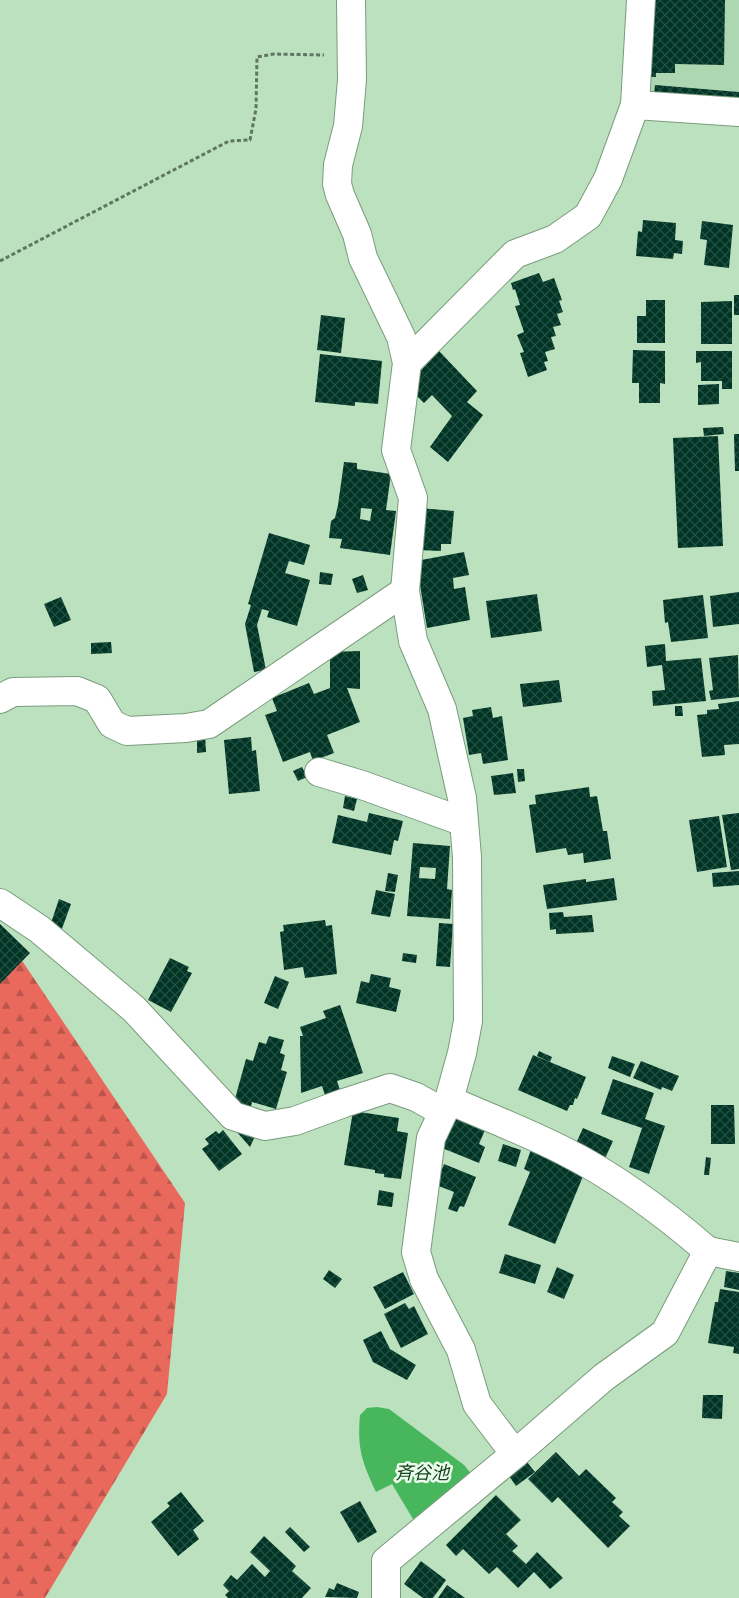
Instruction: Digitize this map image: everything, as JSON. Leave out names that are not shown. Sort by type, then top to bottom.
[{"type":"street","points":[[351,0],[352,56],[348,126],[338,165],[337,184],[357,234],[363,258],[401,338],[407,363],[396,450],[413,498],[405,590],[413,641],[442,709],[462,798],[467,857],[468,1021],[462,1053],[446,1106],[431,1138],[416,1252],[424,1279],[461,1350],[477,1404],[515,1454]]},
{"type":"street","points":[[407,363],[515,254],[555,239],[588,216],[608,179],[635,105],[641,0]]},
{"type":"street","points":[[635,105],[739,112]]},
{"type":"street","points":[[0,699],[14,692],[77,691],[97,699],[112,724],[127,731],[186,728],[209,724],[405,590]]},
{"type":"street","points":[[319,772],[362,785],[464,822]]},
{"type":"street","points":[[0,903],[39,929],[134,1009],[233,1116],[265,1126],[295,1121],[390,1088],[446,1106],[565,1151],[614,1180],[675,1222],[708,1251],[739,1257]]},
{"type":"street","points":[[386,1598],[386,1561],[604,1377],[665,1333],[708,1251]]},
{"type":"path","points":[[0,261],[229,141],[250,140],[256,109],[257,57],[274,54],[352,56]]},
{"type":"shaded area","points":[[647,0],[739,0],[739,104],[652,98],[644,82]]},
{"type":"green space","points":[[0,928],[185,1203],[167,1394],[45,1598],[0,1598]]},
{"type":"water","name":"斉谷池","points":[[367,1408],[389,1409],[464,1465],[473,1476],[413,1519],[392,1484],[376,1492],[364,1463],[359,1437],[360,1415]]},
{"type":"building","points":[[649,0],[725,0],[724,65],[675,64],[675,73],[656,73],[656,77],[647,77]]},
{"type":"building","points":[[655,85],[739,92],[739,102],[654,95]]},
{"type":"building","points":[[643,220],[676,223],[675,240],[683,241],[682,254],[674,253],[673,259],[636,256],[638,231],[642,232]]},
{"type":"building","points":[[702,221],[733,225],[729,268],[704,265],[707,240],[700,239]]},
{"type":"building","points":[[539,273],[543,282],[554,278],[562,300],[559,301],[563,312],[557,314],[561,325],[553,327],[556,336],[551,337],[555,349],[545,352],[548,361],[544,362],[547,370],[528,377],[520,353],[524,352],[517,335],[524,332],[515,306],[520,305],[511,283]]},
{"type":"building","points":[[734,295],[739,295],[739,315],[734,315]]},
{"type":"building","points":[[646,300],[665,300],[665,343],[637,343],[637,316],[646,316]]},
{"type":"building","points":[[732,301],[732,344],[701,344],[701,302]]},
{"type":"building","points":[[321,315],[345,318],[341,353],[317,350]]},
{"type":"building","points":[[633,350],[665,351],[665,384],[660,383],[660,403],[639,403],[639,383],[632,383]]},
{"type":"building","points":[[439,351],[477,391],[467,402],[483,415],[448,462],[430,447],[452,416],[432,395],[424,403],[413,392],[415,377]]},
{"type":"building","points":[[696,351],[732,351],[732,389],[722,389],[722,381],[701,381],[701,362],[696,363]]},
{"type":"building","points":[[320,354],[382,361],[378,404],[355,402],[355,406],[315,402]]},
{"type":"building","points":[[719,384],[719,404],[698,405],[698,385]]},
{"type":"building","points":[[723,427],[724,434],[704,436],[703,428]]},
{"type":"building","points":[[734,434],[739,434],[739,471],[735,471]]},
{"type":"building","points":[[718,436],[723,546],[678,548],[673,438]]},
{"type":"building","points":[[344,462],[357,463],[357,469],[391,474],[386,510],[396,511],[390,555],[340,548],[342,539],[329,538],[331,521],[335,518]],"holes":[[[361,508],[372,509],[370,521],[360,519]]]},
{"type":"building","points":[[420,508],[454,511],[451,544],[441,544],[441,551],[417,550]]},
{"type":"building","points":[[269,533],[310,545],[304,565],[289,561],[285,573],[310,580],[297,626],[267,617],[269,611],[262,609],[257,625],[266,670],[254,672],[245,624],[251,605],[248,604]]},
{"type":"building","points":[[464,552],[469,575],[453,578],[454,589],[465,587],[470,620],[427,628],[416,561]]},
{"type":"building","points":[[320,572],[333,574],[331,585],[319,584]]},
{"type":"building","points":[[363,575],[368,590],[357,593],[352,579]]},
{"type":"building","points":[[739,592],[739,624],[713,627],[710,596]]},
{"type":"building","points":[[537,594],[542,631],[491,638],[486,601]]},
{"type":"building","points":[[703,595],[708,638],[671,642],[668,622],[665,623],[663,600]]},
{"type":"building","points":[[61,597],[71,620],[54,627],[44,604]]},
{"type":"building","points":[[111,642],[112,653],[91,654],[91,643]]},
{"type":"building","points":[[665,644],[666,661],[701,658],[706,701],[653,706],[652,691],[665,690],[662,665],[647,667],[645,646]]},
{"type":"building","points":[[360,651],[360,689],[347,688],[360,722],[327,735],[334,753],[313,761],[310,752],[283,762],[265,715],[277,711],[272,698],[309,683],[314,694],[330,688],[330,652]]},
{"type":"building","points":[[738,655],[739,697],[711,700],[709,691],[713,690],[709,658]]},
{"type":"building","points":[[559,680],[562,702],[523,707],[520,684]]},
{"type":"building","points":[[739,701],[739,744],[724,745],[725,755],[702,757],[697,715],[707,714],[707,710],[719,709],[718,704]]},
{"type":"building","points":[[675,706],[682,706],[683,716],[675,716]]},
{"type":"building","points":[[491,707],[493,718],[502,716],[508,760],[483,764],[481,753],[469,755],[463,718],[473,716],[472,710]]},
{"type":"building","points":[[205,735],[206,752],[197,753],[197,739]]},
{"type":"building","points":[[251,737],[252,751],[256,750],[260,791],[229,794],[224,740]]},
{"type":"building","points":[[302,767],[307,777],[298,781],[293,771]]},
{"type":"building","points":[[517,769],[524,769],[525,781],[518,782]]},
{"type":"building","points":[[513,773],[516,793],[494,795],[491,776]]},
{"type":"building","points":[[589,787],[590,797],[597,796],[603,831],[607,831],[611,859],[584,863],[583,853],[568,855],[566,848],[536,853],[529,805],[536,804],[535,795]]},
{"type":"building","points":[[345,796],[357,799],[354,811],[343,808]]},
{"type":"building","points":[[369,813],[403,821],[398,841],[394,840],[391,855],[332,843],[338,815],[367,822]]},
{"type":"building","points":[[739,813],[739,869],[731,870],[722,815]]},
{"type":"building","points":[[719,816],[727,867],[697,872],[689,820]]},
{"type":"building","points":[[413,843],[450,846],[447,889],[452,890],[450,919],[407,916]],"holes":[[[420,867],[436,868],[435,879],[419,878]]]},
{"type":"building","points":[[739,871],[739,885],[713,887],[712,873]]},
{"type":"building","points":[[388,873],[398,875],[395,892],[385,891]]},
{"type":"building","points":[[614,878],[617,900],[547,909],[543,885],[586,879],[586,882]]},
{"type":"building","points":[[376,890],[395,894],[390,917],[371,914]]},
{"type":"building","points":[[59,899],[71,904],[60,934],[50,926]]},
{"type":"building","points":[[563,912],[564,917],[592,915],[594,932],[556,934],[556,929],[550,930],[549,913]]},
{"type":"building","points":[[325,920],[326,926],[332,925],[337,974],[305,978],[303,967],[284,970],[280,932],[284,931],[283,925]]},
{"type":"building","points":[[439,923],[453,924],[450,967],[436,966]]},
{"type":"building","points":[[0,924],[30,953],[0,984]]},
{"type":"building","points":[[403,953],[417,955],[416,963],[402,961]]},
{"type":"building","points":[[170,958],[189,967],[187,971],[192,973],[171,1012],[148,1000]]},
{"type":"building","points":[[371,974],[391,978],[389,987],[401,990],[396,1012],[356,1003],[361,981],[369,983]]},
{"type":"building","points":[[275,976],[289,982],[278,1009],[264,1003]]},
{"type":"building","points":[[340,1005],[363,1073],[337,1081],[342,1096],[327,1101],[322,1086],[301,1093],[300,1036],[303,1036],[300,1027],[326,1018],[323,1011]]},
{"type":"building","points":[[269,1036],[284,1040],[280,1053],[285,1055],[281,1070],[287,1072],[276,1109],[252,1102],[250,1111],[233,1106],[246,1059],[253,1061],[259,1042],[266,1044]]},
{"type":"building","points":[[539,1051],[552,1057],[550,1062],[537,1056]]},
{"type":"building","points":[[533,1055],[586,1077],[577,1099],[575,1098],[573,1105],[570,1105],[567,1111],[518,1090]]},
{"type":"building","points":[[612,1056],[635,1064],[630,1077],[608,1068]]},
{"type":"building","points":[[641,1061],[679,1076],[672,1091],[662,1087],[661,1090],[633,1078]]},
{"type":"building","points":[[613,1079],[654,1093],[645,1119],[665,1126],[649,1174],[629,1167],[642,1128],[601,1114]]},
{"type":"building","points":[[711,1105],[734,1105],[735,1144],[711,1144]]},
{"type":"building","points":[[353,1111],[399,1118],[397,1131],[408,1133],[401,1179],[384,1177],[384,1174],[375,1173],[375,1170],[344,1165]]},
{"type":"building","points":[[454,1117],[485,1130],[479,1144],[485,1147],[479,1163],[442,1148]]},
{"type":"building","points":[[583,1128],[613,1141],[603,1163],[573,1150]]},
{"type":"building","points":[[223,1130],[242,1154],[219,1171],[202,1149],[209,1144],[205,1139],[216,1131],[219,1134]]},
{"type":"building","points":[[236,1131],[256,1134],[250,1147]]},
{"type":"building","points":[[503,1144],[521,1150],[516,1167],[498,1161]]},
{"type":"building","points":[[532,1147],[586,1169],[555,1244],[508,1225],[530,1172],[524,1169]]},
{"type":"building","points":[[706,1157],[711,1158],[709,1175],[704,1175]]},
{"type":"building","points":[[444,1164],[476,1177],[464,1207],[460,1206],[457,1212],[448,1209],[454,1192],[436,1185]]},
{"type":"building","points":[[379,1190],[394,1193],[392,1207],[377,1205]]},
{"type":"building","points":[[505,1254],[541,1265],[535,1284],[499,1273]]},
{"type":"building","points":[[557,1267],[574,1275],[564,1299],[547,1292]]},
{"type":"building","points":[[329,1270],[342,1279],[335,1288],[323,1279]]},
{"type":"building","points":[[726,1271],[739,1273],[739,1290],[724,1287]]},
{"type":"building","points":[[403,1272],[414,1294],[385,1309],[373,1287]]},
{"type":"building","points":[[720,1289],[739,1292],[739,1354],[733,1353],[734,1347],[708,1343],[715,1302],[718,1302]]},
{"type":"building","points":[[405,1303],[409,1309],[414,1306],[428,1334],[401,1348],[384,1314]]},
{"type":"building","points":[[381,1331],[390,1349],[416,1365],[407,1380],[373,1362],[363,1340]]},
{"type":"building","points":[[703,1395],[723,1395],[722,1419],[702,1418]]},
{"type":"building","points":[[556,1452],[579,1476],[586,1469],[616,1498],[612,1502],[623,1512],[619,1516],[630,1526],[608,1548],[558,1497],[552,1503],[528,1479]]},
{"type":"building","points":[[527,1462],[535,1472],[516,1486],[509,1476]]},
{"type":"building","points":[[181,1492],[204,1521],[193,1530],[199,1539],[178,1556],[151,1522],[170,1506],[167,1503]]},
{"type":"building","points":[[496,1495],[521,1520],[506,1534],[518,1546],[512,1551],[526,1564],[537,1552],[563,1578],[550,1589],[534,1572],[518,1588],[497,1567],[489,1574],[463,1549],[456,1556],[446,1545]]},
{"type":"building","points":[[360,1501],[377,1532],[358,1543],[340,1512]]},
{"type":"building","points":[[290,1527],[310,1547],[304,1552],[285,1532]]},
{"type":"building","points":[[264,1536],[296,1566],[292,1571],[311,1588],[302,1598],[228,1598],[225,1595],[229,1591],[223,1585],[231,1575],[237,1580],[252,1564],[265,1577],[270,1571],[250,1552]]},
{"type":"building","points":[[421,1561],[446,1580],[433,1598],[423,1598],[404,1584]]},
{"type":"building","points":[[337,1583],[359,1592],[357,1598],[325,1597],[329,1588],[334,1590]]},
{"type":"building","points":[[447,1585],[465,1598],[438,1598]]}]
